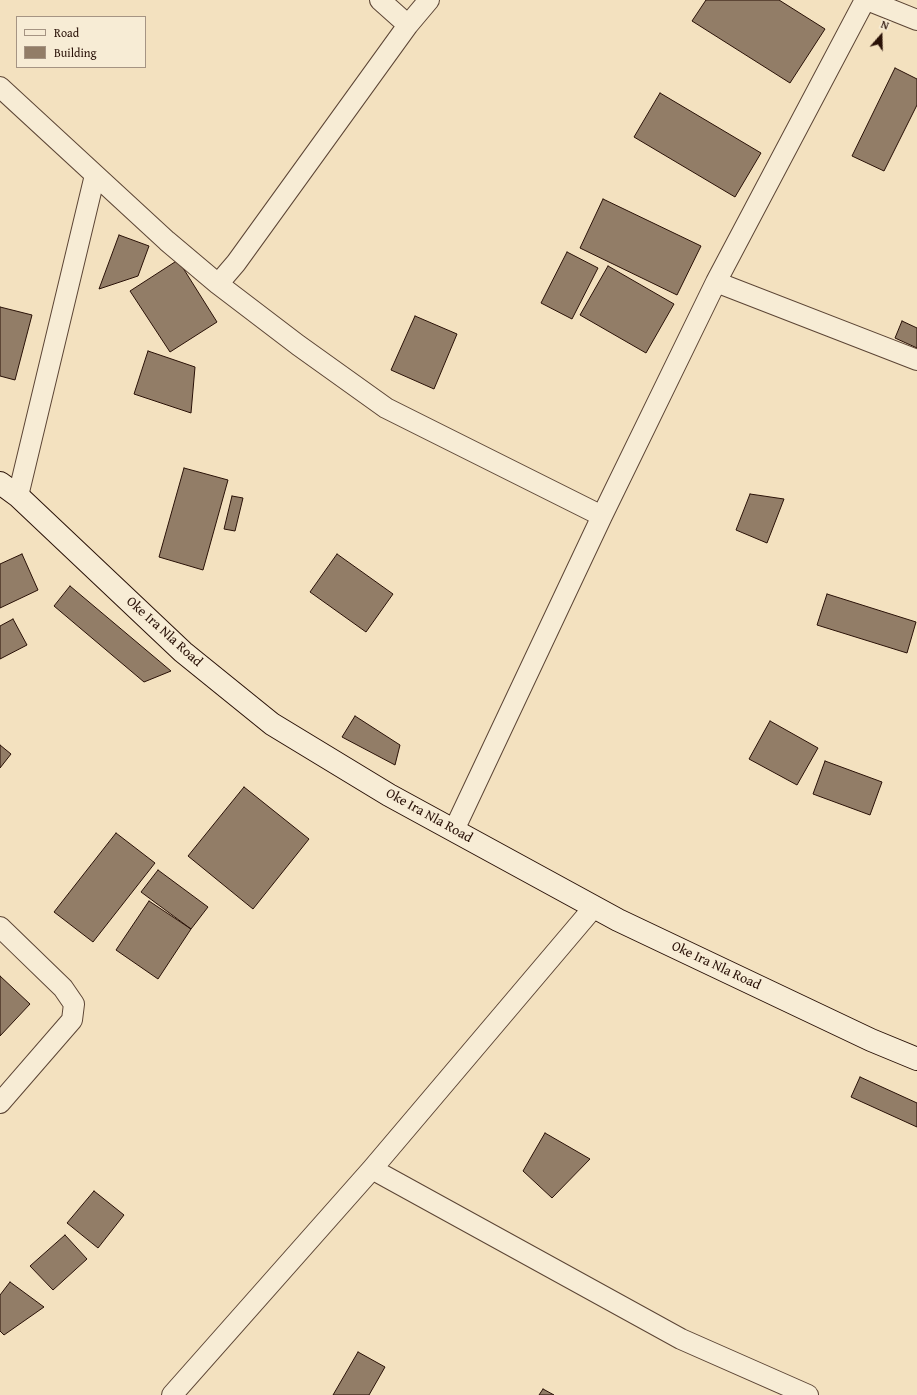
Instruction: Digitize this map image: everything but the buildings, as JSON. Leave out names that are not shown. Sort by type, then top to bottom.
[{"type":"street","points":[[380,0],[408,25]]},
{"type":"street","points":[[218,284],[236,263],[408,25],[429,0]]},
{"type":"street","points":[[454,830],[602,516],[716,282],[866,0],[917,20]]},
{"type":"street","points":[[0,87],[166,241],[218,284],[298,345],[386,408],[602,516]]},
{"type":"street","points":[[18,496],[95,175]]},
{"type":"street","points":[[716,282],[917,360]]},
{"type":"street","name":"Oke Ira Nla Road","points":[[0,483],[18,496],[183,652],[272,724],[389,795],[618,920],[870,1040],[917,1060]]},
{"type":"street","points":[[172,1395],[372,1169],[594,907]]},
{"type":"street","points":[[0,927],[63,988],[74,1004],[72,1020],[0,1103]]},
{"type":"street","points":[[372,1169],[681,1339],[808,1395]]}]
